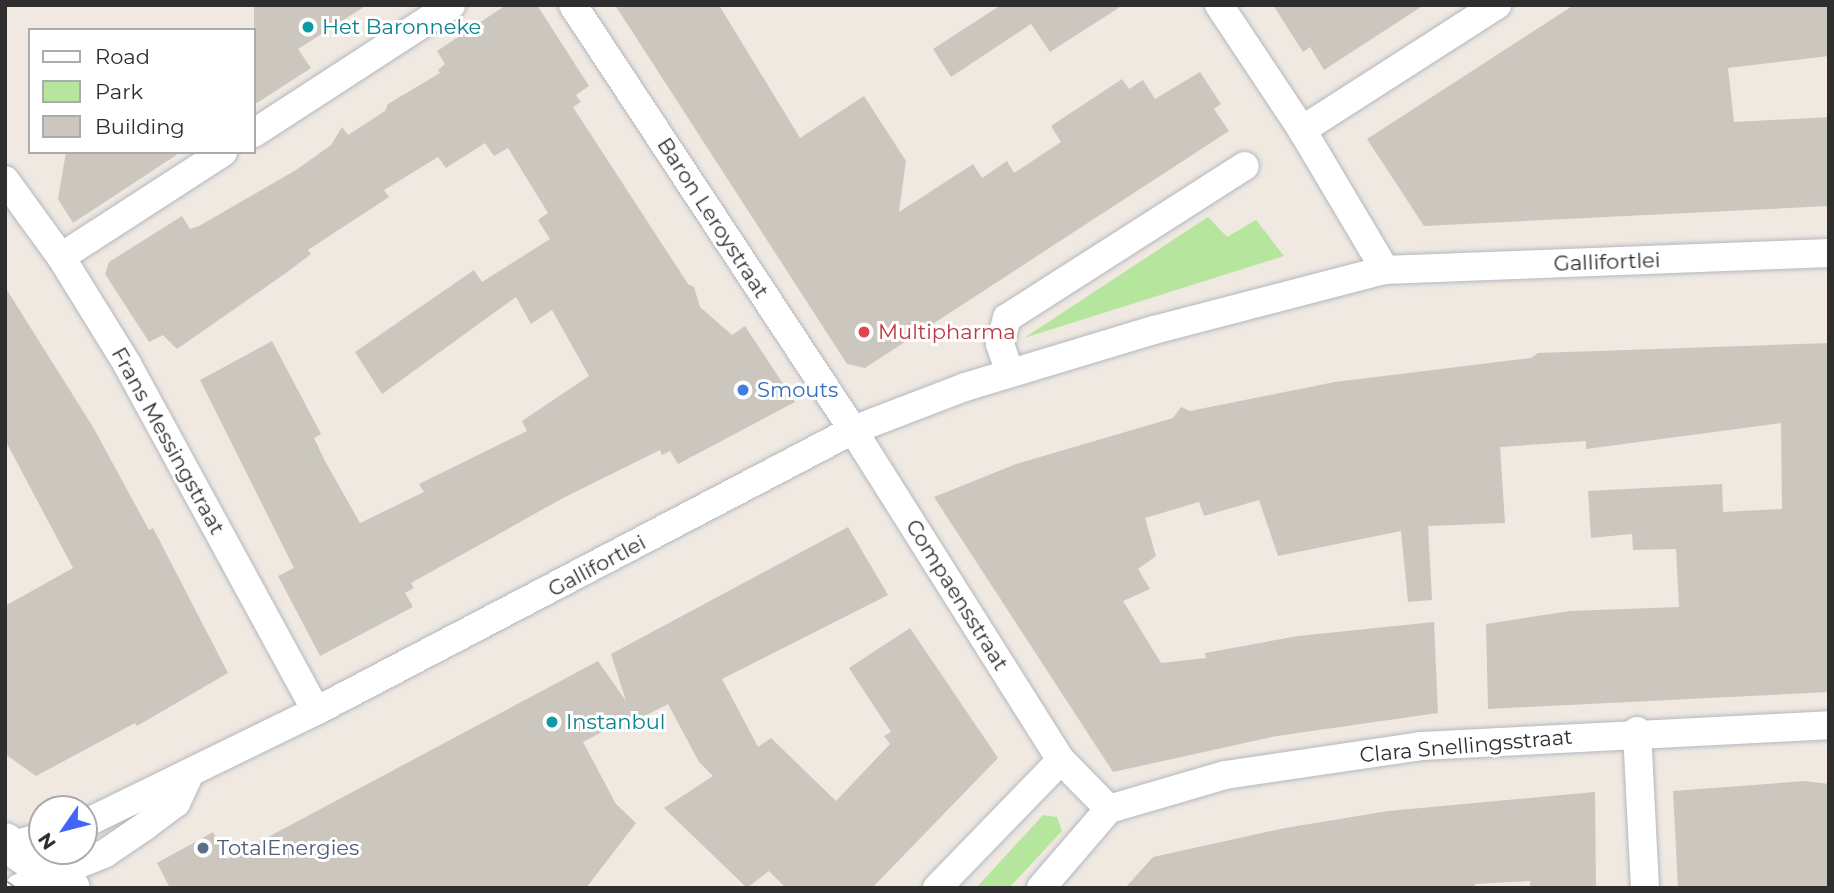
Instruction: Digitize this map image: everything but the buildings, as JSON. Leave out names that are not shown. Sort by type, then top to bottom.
[{"type":"street","points":[[256,132],[451,5]]},
{"type":"street","name":"Baron Leroystraat","points":[[573,5],[853,430]]},
{"type":"street","points":[[1219,5],[1302,130],[1385,270]]},
{"type":"street","points":[[1302,130],[1497,5]]},
{"type":"street","points":[[61,257],[220,154]]},
{"type":"street","points":[[1010,373],[1000,344],[1006,318],[1245,166]]},
{"type":"street","name":"Frans Messingstraat","points":[[5,180],[61,257],[128,364],[316,711]]},
{"type":"street","name":"Gallifortlei","points":[[98,817],[316,711],[853,430],[1010,373],[1385,270],[1829,253]]},
{"type":"street","name":"Compaensstraat","points":[[853,430],[1061,760]]},
{"type":"street","name":"Clara Snellingsstraat","points":[[1109,809],[1252,771],[1421,746],[1637,731],[1829,725]]},
{"type":"street","points":[[1637,731],[1645,888]]},
{"type":"street","points":[[937,888],[1061,760],[1109,809],[1041,888]]},
{"type":"street","points":[[19,888],[63,882],[176,803],[190,773]]},
{"type":"street","points":[[16,843],[63,882]]},
{"type":"green space","points":[[1208,217],[1227,237],[1256,220],[1284,256],[1024,338]]},
{"type":"green space","points":[[1043,815],[1057,817],[1062,831],[1009,888],[976,888]]},
{"type":"tram line","points":[[5,880],[16,888]]},
{"type":"place","name":"Het Baronneke","points":[[308,27]]},
{"type":"place","name":"Multipharma","points":[[864,332]]},
{"type":"place","name":"Smouts","points":[[743,390]]},
{"type":"place","name":"Instanbul","points":[[552,722]]},
{"type":"place","name":"TotalEnergies","points":[[203,848]]}]
